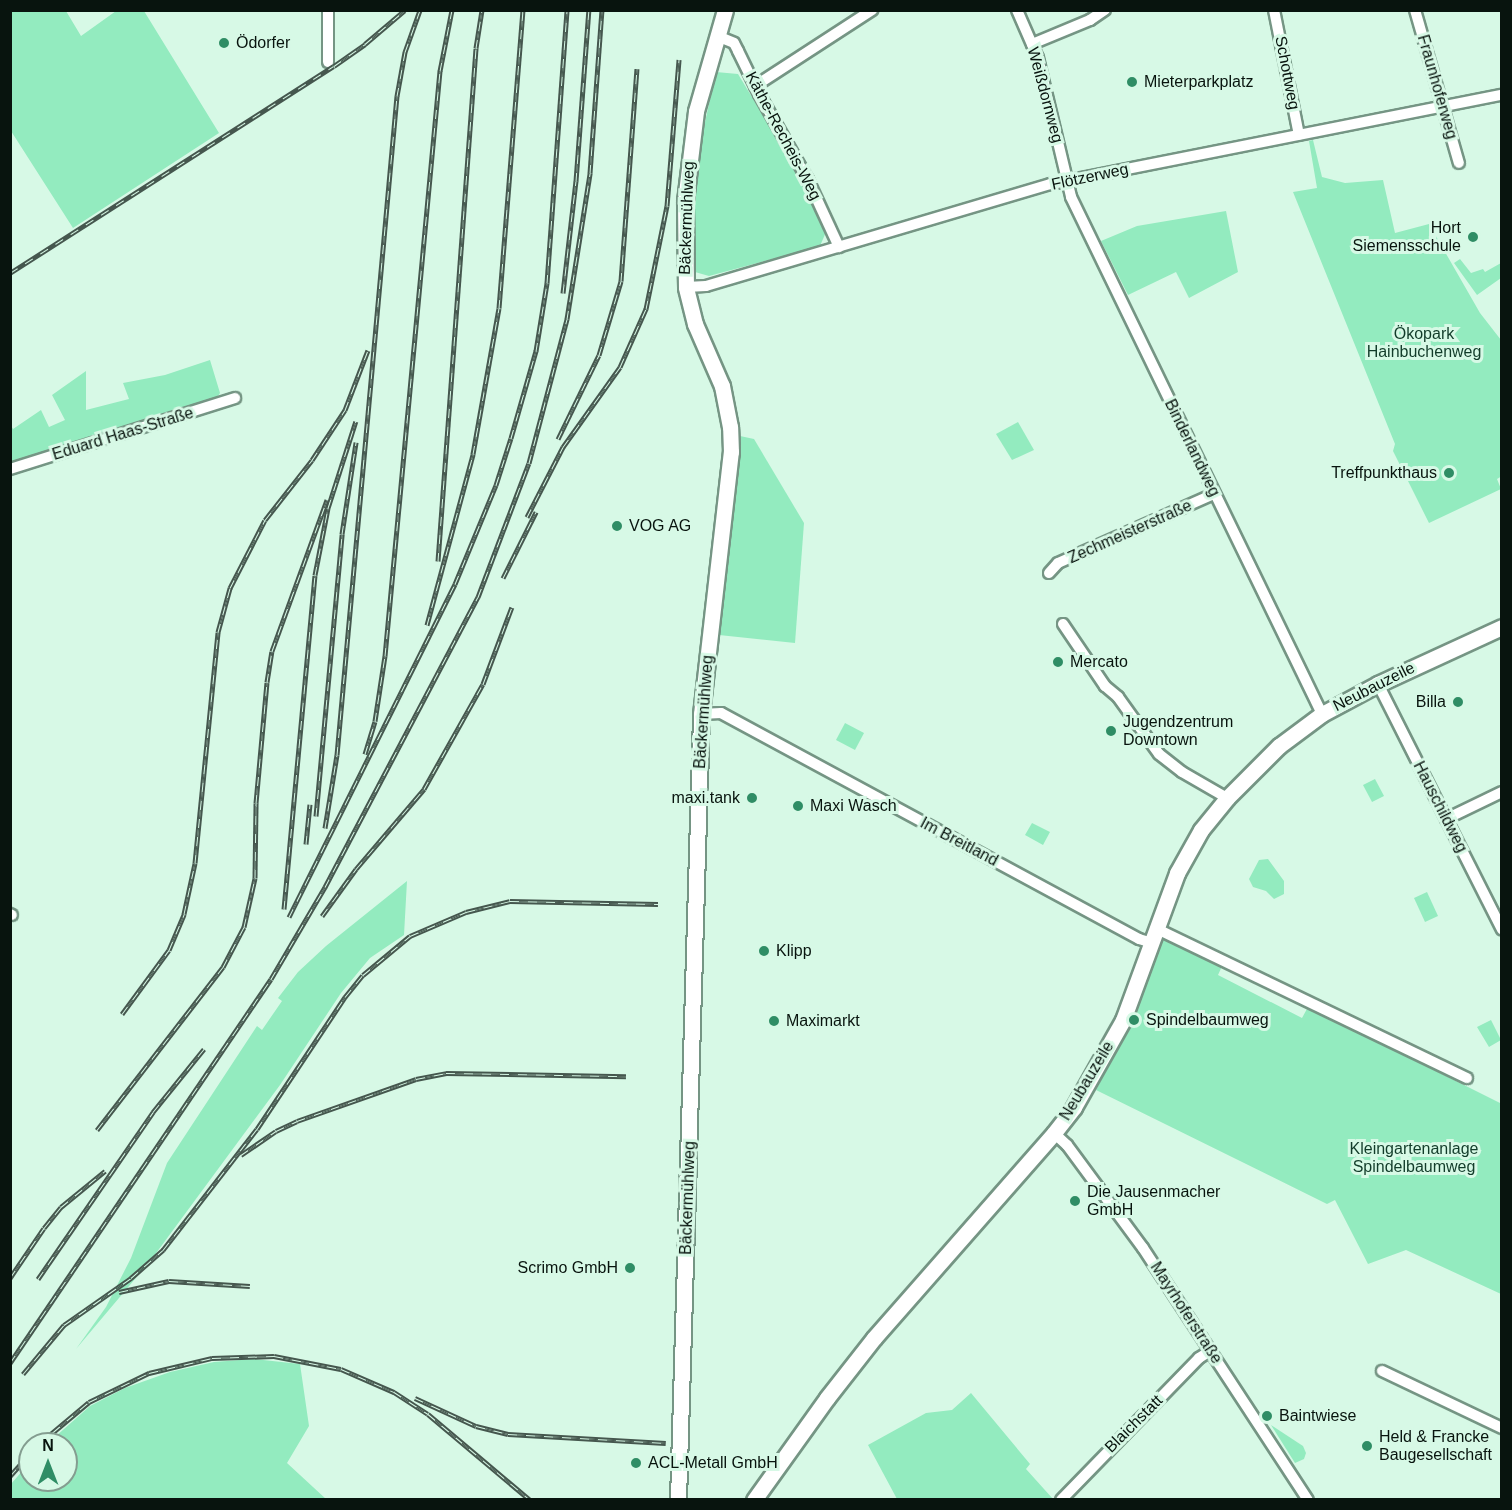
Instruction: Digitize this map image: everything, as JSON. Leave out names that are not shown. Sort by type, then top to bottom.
[{"type":"street","points":[[328,10],[328,62]]},
{"type":"street","name":"Bäckermühlweg","points":[[678,1500],[701,714],[729,468],[730,435],[722,386],[694,324],[686,287],[684,238],[687,170],[696,111],[726,10]]},
{"type":"street","points":[[755,86],[872,10]]},
{"type":"street","name":"Weißdornweg","points":[[1017,10],[1032,44],[1047,92],[1066,181]]},
{"type":"street","points":[[1032,44],[1090,20],[1105,10]]},
{"type":"street","name":"Schottweg","points":[[1274,10],[1299,135]]},
{"type":"street","name":"Fraunhoferweg","points":[[1415,10],[1459,164]]},
{"type":"street","name":"Käthe-Recheis-Weg","points":[[717,36],[734,43],[755,86],[799,164],[839,247]]},
{"type":"street","name":"Flötzerweg","points":[[686,287],[706,286],[1066,181],[1502,95]]},
{"type":"street","name":"Binderlandweg","points":[[1066,181],[1071,197],[1322,714]]},
{"type":"street","name":"Eduard Haas-Straße","points":[[10,469],[235,398]]},
{"type":"street","name":"Zechmeisterstraße","points":[[1049,573],[1058,564],[1214,494]]},
{"type":"street","points":[[1063,624],[1105,686],[1118,697],[1160,754],[1182,772],[1227,798]]},
{"type":"street","name":"Neubauzeile","points":[[754,1500],[827,1398],[874,1338],[1054,1133],[1074,1107],[1123,1020],[1168,895],[1188,851],[1227,798],[1272,752],[1322,714],[1378,684],[1502,627]]},
{"type":"street","name":"Hauschildweg","points":[[1378,684],[1446,819],[1497,907],[1502,929]]},
{"type":"street","name":"Im Breitland","points":[[701,714],[721,713],[1139,939],[1154,936]]},
{"type":"street","points":[[1446,819],[1502,792]]},
{"type":"street","points":[[1154,936],[1467,1078]]},
{"type":"street","name":"Mayrhoferstraße","points":[[1054,1133],[1067,1145],[1143,1248],[1308,1500]]},
{"type":"street","name":"Blaichstatt","points":[[1061,1500],[1199,1358],[1210,1351]]},
{"type":"street","points":[[1382,1371],[1502,1428]]},
{"type":"green space","points":[[10,11],[66,11],[81,36],[116,11],[144,11],[219,133],[73,228],[11,131]]},
{"type":"green space","points":[[716,72],[738,74],[800,176],[826,232],[820,246],[709,276],[695,272],[693,228],[700,145]]},
{"type":"green space","name":"Ökopark Hainbuchenweg","points":[[1313,140],[1322,177],[1345,183],[1383,180],[1395,233],[1429,224],[1480,313],[1501,340],[1502,476],[1497,479],[1501,489],[1429,523],[1393,451],[1395,444],[1293,192],[1317,188],[1309,141]]},
{"type":"green space","points":[[1226,211],[1238,272],[1189,298],[1176,272],[1128,295],[1101,241],[1137,226]]},
{"type":"green space","points":[[1460,259],[1471,273],[1483,269],[1485,272],[1501,263],[1501,278],[1477,295],[1454,263]]},
{"type":"green space","points":[[210,360],[220,393],[215,401],[11,464],[10,424],[13,429],[41,410],[49,427],[65,420],[52,395],[86,371],[86,410],[129,399],[123,383],[165,375]]},
{"type":"green space","points":[[1018,422],[1034,450],[1012,460],[996,434]]},
{"type":"green space","points":[[740,436],[754,439],[804,523],[795,643],[719,635]]},
{"type":"green space","points":[[845,723],[864,733],[855,750],[836,740]]},
{"type":"green space","points":[[1375,779],[1384,796],[1372,802],[1363,785]]},
{"type":"green space","points":[[1032,823],[1050,832],[1043,845],[1025,835]]},
{"type":"green space","points":[[1268,859],[1284,881],[1284,894],[1274,899],[1266,891],[1253,887],[1249,879],[1259,860]]},
{"type":"green space","points":[[407,881],[404,935],[370,958],[341,993],[280,1085],[151,1260],[76,1349],[106,1307],[131,1258],[167,1163],[257,1026],[262,1030],[282,1001],[278,998],[298,972],[326,946]]},
{"type":"green space","points":[[1427,892],[1438,916],[1425,922],[1414,898]]},
{"type":"green space","name":"Kleingartenanlage Spindelbaumweg","points":[[1163,938],[1170,938],[1223,964],[1218,975],[1302,1018],[1308,1007],[1502,1104],[1501,1294],[1406,1250],[1368,1264],[1335,1200],[1327,1204],[1096,1090],[1136,1012]]},
{"type":"green space","points":[[1491,1020],[1501,1040],[1489,1047],[1477,1027]]},
{"type":"green space","points":[[253,1359],[300,1364],[309,1426],[287,1463],[326,1499],[11,1499],[11,1484],[18,1476],[18,1492],[78,1492],[78,1432],[61,1432],[90,1406],[125,1388],[170,1372],[214,1362]]},
{"type":"green space","points":[[971,1393],[1030,1464],[1026,1469],[1053,1499],[897,1499],[868,1445],[926,1413],[952,1410]]},
{"type":"green space","points":[[1271,1425],[1303,1446],[1306,1453],[1304,1459],[1295,1463]]},
{"type":"railway","points":[[10,273],[334,66],[365,44],[405,10]]},
{"type":"railway","points":[[325,828],[337,755],[397,96],[405,52],[420,10]]},
{"type":"railway","points":[[365,754],[375,721],[385,656],[440,71],[452,10]]},
{"type":"railway","points":[[438,561],[476,48],[482,10]]},
{"type":"railway","points":[[427,625],[473,454],[499,308],[523,10]]},
{"type":"railway","points":[[289,917],[455,584],[496,485],[511,438],[536,351],[547,283],[567,10]]},
{"type":"railway","points":[[563,293],[576,181],[589,10]]},
{"type":"railway","points":[[10,1363],[271,979],[325,887],[478,597],[529,463],[567,319],[590,173],[602,10]]},
{"type":"railway","points":[[527,517],[563,447],[620,367],[646,309],[667,206],[679,59]]},
{"type":"railway","points":[[558,439],[599,355],[621,281],[637,69]]},
{"type":"railway","points":[[122,1014],[169,950],[184,914],[195,863],[218,632],[230,588],[265,520],[312,460],[345,410],[368,350]]},
{"type":"railway","points":[[284,909],[315,575],[328,508],[356,421]]},
{"type":"railway","points":[[316,816],[342,534],[356,442]]},
{"type":"railway","points":[[97,1130],[223,967],[244,927],[255,878],[256,803],[272,651],[327,500]]},
{"type":"railway","points":[[503,578],[536,512]]},
{"type":"railway","points":[[322,916],[356,869],[424,789],[483,684],[512,607]]},
{"type":"railway","points":[[306,844],[310,804]]},
{"type":"railway","points":[[23,1374],[64,1325],[131,1278],[163,1250],[257,1129],[345,997],[363,975],[410,936],[466,912],[510,901],[658,904]]},
{"type":"railway","points":[[38,1279],[153,1112],[204,1049]]},
{"type":"railway","points":[[241,1155],[276,1131],[297,1121],[416,1079],[446,1073],[626,1076]]},
{"type":"railway","points":[[10,1278],[61,1207],[105,1171]]},
{"type":"railway","points":[[119,1292],[169,1281],[250,1286]]},
{"type":"railway","points":[[53,1432],[89,1402],[149,1373],[212,1358],[274,1356],[341,1369],[394,1392],[428,1414],[530,1500]]},
{"type":"railway","points":[[415,1398],[476,1426],[508,1434],[666,1443]]},
{"type":"railway","points":[[10,1476],[18,1467]]},
{"type":"place","name":"Ödorfer","points":[[224,43]]},
{"type":"place","name":"Mieterparkplatz","points":[[1132,82]]},
{"type":"place","name":"Hort Siemensschule","points":[[1473,237]]},
{"type":"place","name":"Treffpunkthaus","points":[[1449,473]]},
{"type":"place","name":"VOG AG","points":[[617,526]]},
{"type":"place","name":"Mercato","points":[[1058,662]]},
{"type":"place","name":"Billa","points":[[1458,702]]},
{"type":"place","name":"Jugendzentrum Downtown","points":[[1111,731]]},
{"type":"place","name":"maxi.tank","points":[[752,798]]},
{"type":"place","name":"Maxi Wasch","points":[[798,806]]},
{"type":"place","name":"Klipp","points":[[764,951]]},
{"type":"place","name":"Spindelbaumweg","points":[[1134,1020]]},
{"type":"place","name":"Maximarkt","points":[[774,1021]]},
{"type":"place","name":"Die Jausenmacher GmbH","points":[[1075,1201]]},
{"type":"place","name":"Scrimo GmbH","points":[[630,1268]]},
{"type":"place","name":"Baintwiese","points":[[1267,1416]]},
{"type":"place","name":"Held & Francke Baugesellschaft","points":[[1367,1446]]},
{"type":"place","name":"ACL-Metall GmbH","points":[[636,1463]]}]
